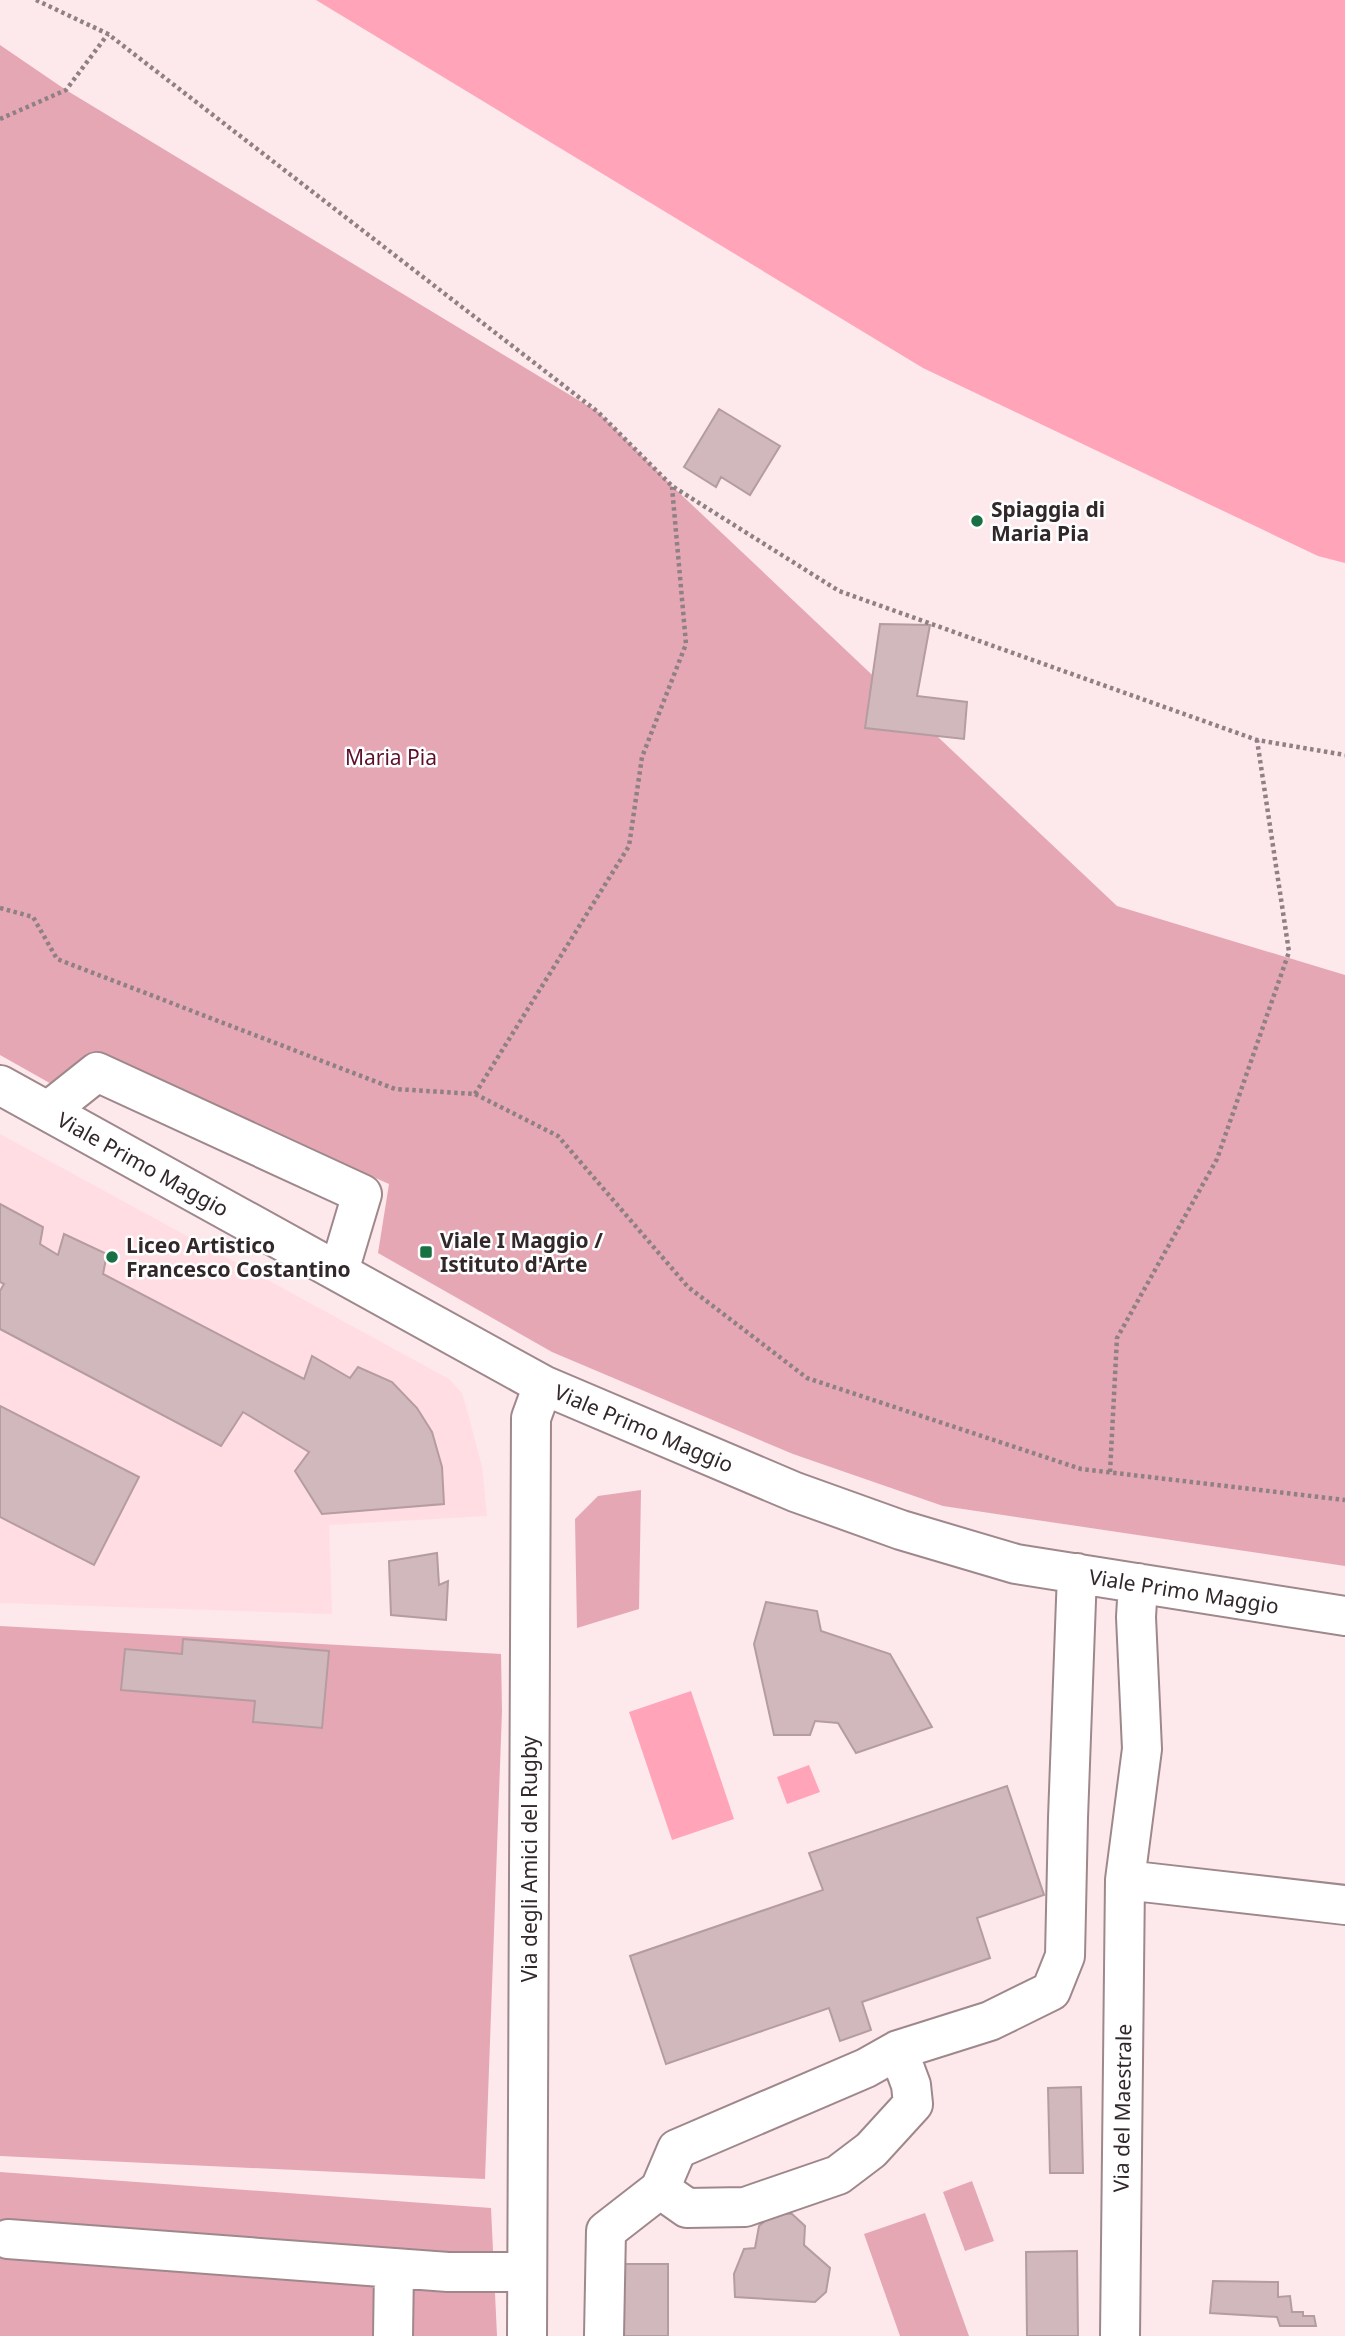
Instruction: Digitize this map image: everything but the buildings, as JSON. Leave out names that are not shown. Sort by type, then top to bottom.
[{"type":"street","points":[[48,1111],[96,1072],[362,1194],[338,1271]]},
{"type":"street","name":"Viale Primo Maggio","points":[[0,1085],[543,1385],[795,1492],[901,1530],[1016,1564],[1345,1616]]},
{"type":"street","name":"Via degli Amici del Rugby","points":[[527,2336],[531,1418],[543,1385]]},
{"type":"street","points":[[604,2336],[606,2231],[660,2189],[677,2148],[866,2068],[898,2050],[990,2021],[1051,1991],[1065,1956],[1077,1573]]},
{"type":"street","name":"Via del Maestrale","points":[[1120,2336],[1125,1880],[1142,1749],[1136,1617],[1138,1584]]},
{"type":"street","points":[[1125,1880],[1345,1905]]},
{"type":"street","points":[[660,2189],[687,2208],[745,2207],[838,2175],[872,2150],[913,2104],[911,2085],[898,2050]]},
{"type":"street","points":[[8,2239],[449,2272],[527,2272]]},
{"type":"street","points":[[393,2336],[394,2268]]},
{"type":"path","points":[[36,0],[108,34],[598,412],[672,486],[839,591],[1257,740],[1345,754]]},
{"type":"path","points":[[0,119],[66,90],[108,34]]},
{"type":"path","points":[[475,1094],[629,846],[642,757],[686,644],[672,486]]},
{"type":"path","points":[[1110,1472],[1117,1338],[1217,1158],[1289,952],[1257,740]]},
{"type":"path","points":[[0,908],[33,917],[57,959],[395,1089],[475,1094],[558,1136],[688,1287],[807,1378],[1081,1469],[1345,1500]]},
{"type":"shaded area","points":[[316,0],[1345,0],[1345,563],[1318,556],[923,368]]},
{"type":"shaded area","name":"Liceo Artistico Francesco Costantino","points":[[0,1134],[449,1379],[462,1393],[470,1421],[482,1467],[487,1516],[329,1525],[332,1614],[0,1603]]},
{"type":"shaded area","points":[[691,1691],[734,1819],[672,1840],[629,1712]]},
{"type":"shaded area","points":[[809,1765],[820,1792],[787,1804],[777,1777]]},
{"type":"green space","name":"Maria Pia","points":[[0,45],[66,90],[598,412],[672,486],[1117,906],[1345,975],[1345,1566],[943,1506],[793,1454],[552,1352],[378,1253],[389,1184],[100,1055],[55,1086],[0,1055]]},
{"type":"green space","points":[[641,1490],[639,1609],[577,1628],[575,1519],[598,1496]]},
{"type":"green space","points":[[0,1626],[501,1654],[502,1711],[485,2179],[0,2156]]},
{"type":"green space","points":[[0,2172],[491,2208],[497,2336],[0,2336]]},
{"type":"green space","points":[[972,2181],[994,2241],[965,2251],[943,2192]]},
{"type":"green space","points":[[925,2213],[969,2336],[900,2336],[864,2234]]},
{"type":"place","name":"Spiaggia di Maria Pia","points":[[977,521]]},
{"type":"place","name":"Viale I Maggio / Istituto d'Arte","points":[[426,1252]]},
{"type":"place","name":"Liceo Artistico Francesco Costantino","points":[[112,1257]]}]
